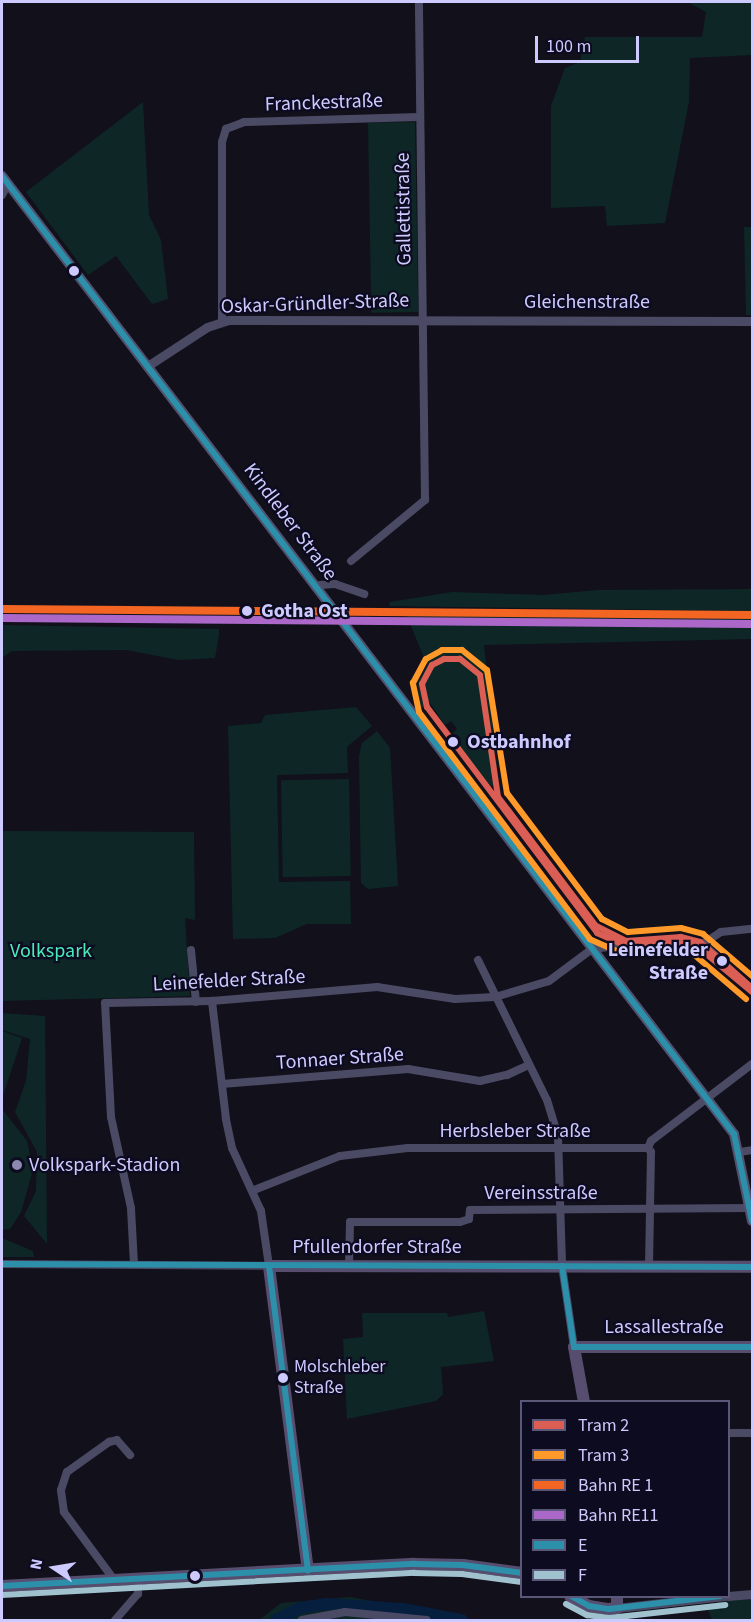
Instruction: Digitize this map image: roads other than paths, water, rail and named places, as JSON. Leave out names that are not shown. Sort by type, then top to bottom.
[{"type":"main road","name":"Kindleber Straße","points":[[4,182],[149,365],[734,1134],[740,1152],[753,1221]]},
{"type":"main road","name":"Pfullendorfer Straße","points":[[269,1266],[753,1266]]},
{"type":"main road","points":[[269,1266],[308,1571]]},
{"type":"main road","points":[[574,1347],[584,1400]]},
{"type":"main road","name":"Lassallestraße","points":[[574,1347],[753,1347]]},
{"type":"main road","points":[[2,1586],[442,1564],[520,1574]]},
{"type":"main road","points":[[574,1598],[594,1608],[617,1602]]},
{"type":"street","name":"Gallettistraße","points":[[351,561],[425,500],[418,2]]},
{"type":"street","name":"Franckestraße","points":[[222,321],[222,141],[231,125],[419,117]]},
{"type":"street","points":[[2,195],[4,182]]},
{"type":"street","name":"Gleichenstraße","points":[[422,319],[753,321]]},
{"type":"street","name":"Oskar-Gründler-Straße","points":[[149,365],[207,327],[222,321],[422,319]]},
{"type":"street","points":[[320,585],[335,584],[363,594]]},
{"type":"street","points":[[701,945],[721,932],[753,929]]},
{"type":"street","points":[[592,949],[673,939],[701,945],[753,990]]},
{"type":"street","name":"Leinefelder Straße","points":[[134,1264],[131,1208],[111,1117],[105,1003],[196,1002],[377,987],[454,999],[495,997],[549,981],[592,949]]},
{"type":"street","points":[[191,950],[196,1002]]},
{"type":"street","points":[[478,960],[547,1100],[559,1147],[562,1266],[574,1347]]},
{"type":"street","points":[[212,1001],[232,1148],[254,1190],[261,1211],[269,1266]]},
{"type":"street","points":[[649,1267],[651,1208],[648,1148],[651,1141],[753,1064]]},
{"type":"street","name":"Tonnaer Straße","points":[[222,1084],[408,1069],[480,1081],[507,1075],[528,1065]]},
{"type":"street","name":"Herbsleber Straße","points":[[254,1190],[348,1155],[408,1148],[648,1148]]},
{"type":"street","points":[[740,1152],[753,1150]]},
{"type":"street","name":"Vereinsstraße","points":[[349,1267],[350,1222],[460,1222],[469,1219],[470,1210],[750,1208]]},
{"type":"street","name":"Pfullendorfer Straße","points":[[2,1263],[269,1266]]},
{"type":"street","points":[[730,1433],[753,1433]]},
{"type":"street","points":[[115,1581],[64,1512],[61,1490],[67,1472],[109,1442],[117,1440],[130,1455]]},
{"type":"street","points":[[116,1620],[138,1594],[138,1580]]},
{"type":"street","points":[[730,1596],[753,1594]]},
{"type":"street","points":[[617,1602],[688,1598]]},
{"type":"street","points":[[302,1620],[345,1612],[427,1620]]},
{"type":"waterway","points":[[276,1620],[301,1608],[326,1604],[403,1609],[462,1620]]},
{"type":"tram line","name":"3","points":[[746,999],[691,952],[621,953],[590,939],[419,712],[413,683],[426,659],[442,650],[462,650],[487,670],[507,793],[602,919],[628,932],[681,928],[703,934],[752,976]]},
{"type":"tram line","name":"2","points":[[752,988],[700,942],[681,937],[626,941],[596,926],[498,797],[480,675],[460,659],[444,659],[432,665],[422,684],[427,707],[597,933],[622,944],[693,943],[752,992]]},
{"type":"rail line","name":"RE11","points":[[2,618],[752,624]]},
{"type":"place","name":"Gotha Ost","points":[[247,611]]},
{"type":"place","name":"Ostbahnhof","points":[[453,742]]},
{"type":"place","name":"Leinefelder Straße","points":[[722,961]]},
{"type":"place","name":"Volkspark-Stadion","points":[[17,1165]]},
{"type":"place","name":"Molschleber Straße","points":[[283,1378]]},
{"type":"park label","name":"Volkspark","points":[[51,951]]}]
